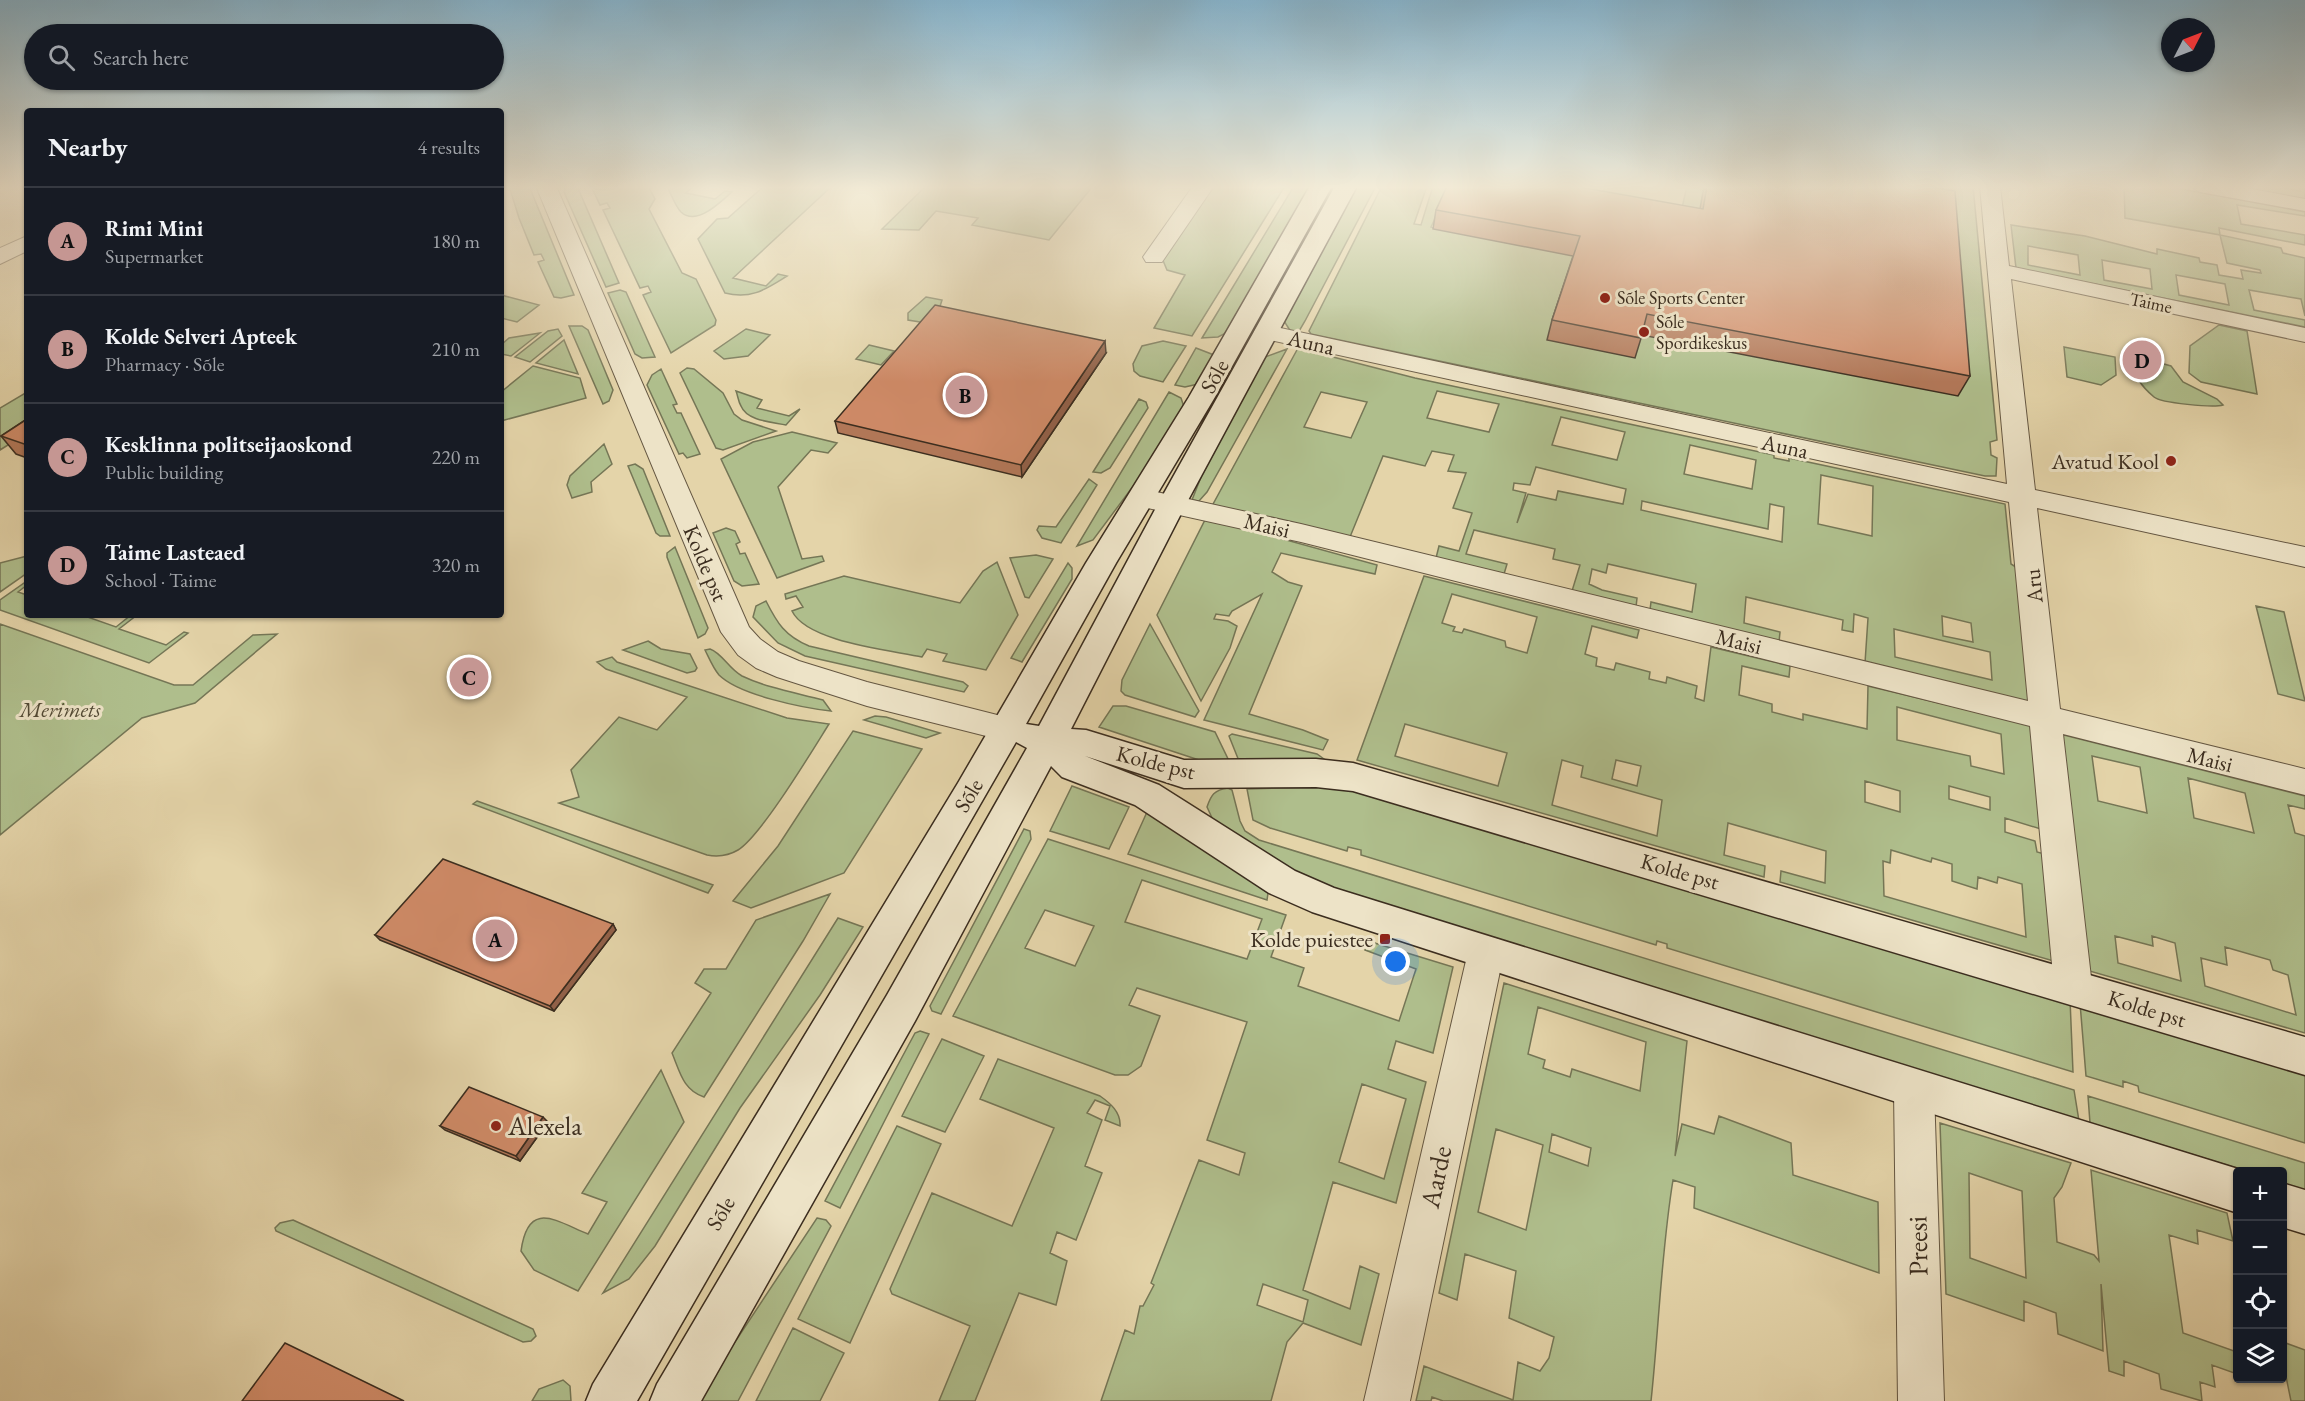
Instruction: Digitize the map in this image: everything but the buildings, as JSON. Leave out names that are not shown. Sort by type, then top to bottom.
[{"type":"main road","name":"Sõle","points":[[674,1401],[901,1008],[1048,742],[1157,501],[1253,329],[1290,251]]},
{"type":"main road","name":"Sõle","points":[[1253,329],[1303,251]]},
{"type":"main road","name":"Sõle","points":[[610,1401],[1006,729],[1101,563],[1157,501]]},
{"type":"main road","name":"Kolde pst","points":[[1006,729],[1048,742],[1086,743],[1184,774],[1238,776],[1316,773],[1353,777],[2073,986],[2305,1056]]},
{"type":"main road","name":"Kolde pst","points":[[1048,742],[1074,768],[1148,795],[1282,882],[1325,901],[1914,1090],[2233,1189]]},
{"type":"main road","points":[[1206,833],[1192,807],[1193,795],[1202,788],[1238,776]]},
{"type":"main road","points":[[2287,1206],[2305,1212]]},
{"type":"street","name":"Kolde pst","points":[[574,251],[736,633],[748,647],[766,660],[788,669],[867,694],[1006,729]]},
{"type":"street","points":[[1154,257],[1158,251]]},
{"type":"street","name":"Aru","points":[[1996,251],[2025,498],[2073,986]]},
{"type":"street","name":"Taime","points":[[1998,270],[2305,335]]},
{"type":"street","name":"Auna","points":[[1253,329],[2305,557]]},
{"type":"street","name":"Maisi","points":[[1157,501],[2305,782]]},
{"type":"street","name":"Aarde","points":[[1387,1401],[1486,952]]},
{"type":"street","name":"Preesi","points":[[1914,1090],[1921,1401]]},
{"type":"green space","points":[[533,251],[556,251],[574,295],[554,297],[538,262],[544,260],[541,254],[534,255]]},
{"type":"green space","points":[[590,251],[605,251],[619,283],[606,287]]},
{"type":"green space","points":[[623,251],[671,251],[682,273],[696,279],[716,320],[715,325],[671,353],[643,295],[651,292],[648,286],[640,288]]},
{"type":"green space","points":[[704,251],[762,251],[733,278],[766,286],[778,274],[787,276],[751,294],[725,293]]},
{"type":"green space","points":[[1167,251],[1244,251],[1192,336],[1154,328],[1185,275],[1167,270],[1162,258]]},
{"type":"green space","points":[[1254,251],[1275,251],[1226,333],[1218,337],[1202,338]]},
{"type":"green space","points":[[1321,251],[1342,251],[1298,333],[1291,332],[1284,321]]},
{"type":"green space","name":"Sõle Spordikeskus","points":[[1349,251],[1979,251],[1997,440],[1990,442],[1991,455],[1997,458],[1996,476],[1985,476],[1311,334],[1309,331]]},
{"type":"green space","points":[[2014,251],[2028,251],[2028,265],[2080,275],[2078,255],[2058,251],[2147,251],[2157,254],[2157,251],[2168,251],[2199,258],[2200,262],[2217,265],[2219,275],[2243,279],[2241,270],[2261,273],[2260,270],[2227,263],[2224,251],[2282,251],[2305,258],[2305,316],[2301,299],[2249,290],[2254,310],[2305,320],[2305,327],[2016,268]],"holes":[[[2102,260],[2150,269],[2152,289],[2104,280]],[[2176,275],[2225,284],[2229,305],[2179,295]]]},
{"type":"green space","points":[[620,290],[626,292],[655,357],[642,358],[635,354],[608,293]]},
{"type":"green space","points":[[504,296],[539,305],[517,322],[504,319]]},
{"type":"green space","points":[[926,297],[942,300],[937,316],[926,323],[908,320],[908,313]]},
{"type":"green space","points":[[2219,325],[2247,331],[2257,394],[2201,382],[2189,373],[2190,346]]},
{"type":"green space","points":[[569,326],[582,326],[588,330],[613,390],[609,401],[603,404]]},
{"type":"green space","points":[[558,329],[562,336],[530,362],[515,357],[548,331]]},
{"type":"green space","points":[[746,329],[770,335],[748,356],[724,359],[714,351]]},
{"type":"green space","points":[[540,333],[511,356],[504,355],[504,342],[509,338]]},
{"type":"green space","points":[[564,340],[578,374],[536,363]]},
{"type":"green space","points":[[1163,341],[1186,346],[1163,382],[1140,376],[1134,371],[1133,364],[1142,346]]},
{"type":"green space","points":[[869,345],[894,351],[881,365],[856,359]]},
{"type":"green space","points":[[2064,347],[2115,357],[2116,375],[2101,385],[2067,377]]},
{"type":"green space","points":[[1196,348],[1214,355],[1198,384],[1185,387],[1175,385]]},
{"type":"green space","points":[[1298,348],[1415,378],[1774,455],[1774,458],[1789,461],[1789,458],[2005,504],[2011,564],[2019,569],[2031,703],[1865,663],[1868,618],[1854,614],[1853,632],[1842,630],[1843,620],[1746,597],[1744,623],[1780,632],[1779,642],[1650,610],[1651,602],[1692,612],[1696,584],[1608,564],[1606,573],[1592,569],[1589,584],[1602,590],[1637,598],[1636,607],[1572,591],[1580,565],[1553,559],[1555,549],[1474,530],[1466,554],[1507,564],[1504,574],[1436,558],[1439,546],[1459,551],[1472,513],[1453,508],[1466,473],[1448,471],[1454,455],[1432,451],[1425,466],[1383,456],[1350,537],[1212,506]],"holes":[[[1437,391],[1499,404],[1489,432],[1427,418]],[[1321,392],[1367,402],[1351,438],[1304,427]],[[1561,417],[1625,432],[1617,460],[1552,445]],[[1690,445],[1756,460],[1752,489],[1684,474]],[[1536,467],[1626,489],[1623,504],[1558,491],[1556,500],[1528,494],[1517,523],[1526,493],[1513,490],[1514,483],[1530,485]],[[1821,475],[1873,486],[1872,536],[1818,524]],[[1642,501],[1768,529],[1770,504],[1784,507],[1782,542],[1641,510]],[[1942,616],[1971,623],[1973,642],[1943,636]],[[1894,629],[1990,652],[1992,680],[1895,657]]]},
{"type":"green space","points":[[1287,349],[1207,492],[1199,501],[1192,500],[1201,477],[1265,357]]},
{"type":"green space","points":[[2139,357],[2171,366],[2183,382],[2217,399],[2223,405],[2187,404],[2154,397],[2136,375],[2132,358]]},
{"type":"green space","points":[[533,366],[580,378],[586,398],[504,420],[504,390]]},
{"type":"green space","points":[[687,368],[694,369],[723,393],[734,414],[742,420],[776,431],[723,450],[716,448],[680,373]]},
{"type":"green space","points":[[661,369],[677,404],[673,405],[677,413],[681,413],[700,454],[687,458],[683,453],[679,454],[647,385],[652,375]]},
{"type":"green space","points":[[736,391],[762,400],[757,408],[789,416],[800,409],[786,425],[760,420],[744,411]]},
{"type":"green space","points":[[1169,392],[1181,398],[1184,407],[1137,481],[1093,540],[1077,546]]},
{"type":"green space","points":[[24,394],[24,435],[0,450],[0,408]]},
{"type":"green space","points":[[1139,399],[1146,402],[1148,408],[1110,468],[1101,473],[1093,472]]},
{"type":"green space","points":[[792,432],[837,443],[828,453],[811,450],[778,487],[802,559],[822,556],[824,561],[777,578],[721,459],[753,442]]},
{"type":"green space","points":[[604,444],[612,464],[591,482],[592,492],[572,498],[567,485],[570,476]]},
{"type":"green space","points":[[635,464],[643,469],[670,536],[660,536],[656,533],[628,466]]},
{"type":"green space","points":[[1089,479],[1097,485],[1061,543],[1042,538],[1037,530],[1039,526],[1056,527]]},
{"type":"green space","points":[[1206,518],[1377,565],[1375,574],[1281,553],[1272,572],[1288,582],[1302,586],[1249,714],[1328,740],[1323,750],[1204,720],[1262,594],[1232,611],[1229,616],[1216,614],[1214,619],[1228,621],[1237,626],[1230,648],[1201,701],[1157,615]]},
{"type":"green space","points":[[726,528],[735,531],[740,542],[736,544],[740,554],[745,553],[759,584],[742,586],[734,581],[713,533]]},
{"type":"green space","points":[[675,547],[708,628],[705,634],[698,638],[667,557],[667,553]]},
{"type":"green space","points":[[1036,555],[1053,559],[1029,598],[1025,597],[1010,558]]},
{"type":"green space","points":[[24,557],[24,575],[0,592],[0,563]]},
{"type":"green space","points":[[997,562],[1018,615],[986,670],[943,661],[947,654],[927,649],[922,657],[871,648],[831,637],[801,622],[792,611],[803,607],[796,596],[786,599],[785,594],[844,576],[960,603],[983,571]]},
{"type":"green space","points":[[1068,563],[1072,568],[1072,579],[1022,662],[1011,658]]},
{"type":"green space","points":[[1424,576],[1639,630],[1637,638],[1592,626],[1585,654],[1597,658],[1596,666],[1614,670],[1616,663],[1650,672],[1649,679],[1666,683],[1667,677],[1697,686],[1695,698],[1704,701],[1711,647],[1790,666],[1789,677],[1742,666],[1739,695],[1772,704],[1772,712],[1803,720],[1803,714],[1867,729],[1868,686],[2035,726],[2044,830],[2005,818],[2005,832],[2035,841],[2037,852],[2048,855],[2057,962],[1780,882],[1781,871],[1825,883],[1826,851],[1728,823],[1724,855],[1765,866],[1764,877],[1357,760]],"holes":[[[1452,594],[1537,617],[1527,653],[1506,647],[1505,641],[1464,629],[1462,633],[1453,631],[1455,627],[1442,623]],[[1897,707],[2001,734],[2004,774],[1971,766],[1970,756],[1897,740]],[[1405,724],[1507,753],[1498,786],[1395,756]],[[1562,760],[1583,766],[1581,777],[1662,800],[1657,836],[1552,805]],[[1616,760],[1641,766],[1637,786],[1612,779]],[[1865,781],[1900,791],[1900,812],[1865,802]],[[1949,786],[1990,797],[1990,810],[1949,799]],[[1891,850],[1931,862],[1932,858],[1952,864],[1952,881],[1977,889],[1978,877],[1997,883],[1998,877],[2022,884],[2026,937],[1884,896],[1883,861],[1890,863]]]},
{"type":"green space","points":[[24,583],[24,587],[18,592],[24,594],[24,618],[90,618],[116,627],[127,618],[133,618],[119,629],[166,645],[184,632],[188,633],[149,663],[0,610],[0,600]]},
{"type":"green space","points":[[766,601],[783,628],[794,638],[809,646],[963,682],[968,686],[964,692],[805,656],[778,643],[753,617],[756,606]]},
{"type":"green space","points":[[2256,606],[2284,612],[2305,701],[2278,694]]},
{"type":"green space","name":"Merimets","points":[[0,624],[174,685],[193,685],[253,635],[277,634],[195,703],[142,718],[0,835]]},
{"type":"green space","points":[[1150,624],[1199,711],[1195,717],[1125,695],[1121,691],[1122,680]]},
{"type":"green space","points":[[648,641],[661,649],[690,654],[697,668],[687,673],[623,650]]},
{"type":"green space","points":[[710,649],[742,676],[772,687],[823,700],[831,711],[789,704],[741,689],[719,675],[705,650]]},
{"type":"green space","points":[[612,657],[617,662],[787,718],[829,724],[760,828],[738,850],[730,854],[707,855],[559,803],[579,797],[571,770],[619,717],[657,730],[687,697],[606,669],[597,662]]},
{"type":"green space","points":[[1113,706],[1126,706],[1215,732],[1230,763],[1202,761],[1099,727]]},
{"type":"green space","points":[[875,716],[886,717],[940,733],[926,738],[864,720]]},
{"type":"green space","points":[[853,731],[922,749],[844,873],[751,908],[733,901],[778,846]]},
{"type":"green space","points":[[1232,734],[1317,754],[1324,759],[1322,761],[1239,761],[1229,736]]},
{"type":"green space","points":[[2060,734],[2305,796],[2305,809],[2288,805],[2295,833],[2305,836],[2305,1033],[2086,970]],"holes":[[[2092,756],[2140,767],[2147,813],[2098,801]],[[2188,778],[2245,793],[2254,833],[2194,818]],[[2115,936],[2153,946],[2152,936],[2175,943],[2181,981],[2118,963]],[[2225,947],[2270,960],[2273,970],[2288,975],[2296,1015],[2205,986],[2201,958],[2227,965]]]},
{"type":"green space","points":[[1072,786],[1129,807],[1109,849],[1050,831]]},
{"type":"green space","points":[[1339,786],[2070,999],[2073,1072],[1667,948],[1667,944],[1657,941],[1656,945],[1361,855],[1361,850],[1348,847],[1347,851],[1270,828],[1253,820],[1247,789]]},
{"type":"green space","points":[[1228,788],[1232,790],[1245,831],[1259,840],[2074,1090],[2079,1121],[1311,881],[1213,820],[1207,807],[1210,799],[1219,790]]},
{"type":"green space","points":[[477,801],[713,885],[708,893],[473,804]]},
{"type":"green space","points":[[1147,812],[1175,828],[1268,893],[1267,900],[1128,854]]},
{"type":"green space","points":[[1024,829],[1030,831],[1031,839],[941,1014],[932,1011],[930,1006]]},
{"type":"green space","points":[[1048,839],[1286,915],[1271,957],[1304,968],[1298,986],[1399,1021],[1416,969],[1365,950],[1368,941],[1453,967],[1433,1053],[1396,1041],[1388,1069],[1426,1082],[1396,1203],[1333,1182],[1303,1290],[1350,1309],[1360,1266],[1379,1274],[1361,1345],[1303,1323],[1287,1342],[1271,1401],[1101,1401],[1125,1330],[1134,1334],[1140,1306],[1143,1306],[1154,1285],[1151,1283],[1199,1160],[1239,1175],[1245,1153],[1207,1140],[1247,1022],[1137,988],[1129,1005],[1160,1016],[1141,1066],[1128,1075],[1115,1075],[953,1016]],"holes":[[[1142,880],[1262,919],[1247,959],[1125,922]],[[1045,910],[1094,926],[1075,966],[1025,948]],[[1362,1084],[1406,1099],[1384,1179],[1339,1162]],[[1263,1284],[1308,1300],[1303,1322],[1257,1305]]]},
{"type":"green space","points":[[830,894],[803,941],[704,1097],[691,1090],[683,1080],[672,1053],[711,993],[695,983],[704,969],[726,969],[756,920]]},
{"type":"green space","points":[[838,918],[863,927],[820,995],[740,1108],[655,1246],[629,1279],[603,1293]]},
{"type":"green space","points":[[1504,983],[1687,1041],[1675,1156],[1682,1124],[1714,1134],[1719,1116],[1791,1143],[1793,1175],[1878,1202],[1879,1273],[1694,1208],[1695,1187],[1673,1180],[1663,1262],[1651,1401],[1443,1401],[1432,1397],[1431,1401],[1416,1401],[1424,1366],[1513,1400],[1518,1362],[1540,1371],[1549,1358],[1554,1337],[1509,1318],[1516,1271],[1465,1254],[1457,1300],[1439,1293]],"holes":[[[1538,1007],[1646,1042],[1640,1091],[1572,1069],[1570,1077],[1543,1068],[1545,1060],[1528,1054]],[[1496,1129],[1543,1145],[1526,1230],[1478,1212]],[[1552,1134],[1591,1148],[1588,1166],[1549,1152]]]},
{"type":"green space","points":[[2080,1003],[2305,1069],[2305,1143],[2139,1092],[2138,1086],[2123,1081],[2123,1087],[2086,1076]]},
{"type":"green space","points":[[920,1031],[929,1034],[840,1208],[825,1201],[915,1033]]},
{"type":"green space","points":[[942,1039],[984,1056],[945,1132],[902,1116]]},
{"type":"green space","points":[[998,1059],[1100,1096],[1117,1112],[1120,1126],[1105,1120],[1110,1106],[1095,1100],[1087,1113],[1102,1120],[1085,1166],[1102,1173],[1076,1240],[1057,1232],[1050,1253],[1067,1261],[1056,1305],[1019,1293],[975,1401],[939,1401],[970,1326],[892,1294],[890,1289],[932,1193],[1012,1226],[1054,1128],[980,1099]]},
{"type":"green space","points":[[661,1070],[684,1122],[578,1291],[534,1270],[521,1251],[530,1225],[537,1219],[545,1218],[588,1234],[607,1202],[582,1193]]},
{"type":"green space","points":[[2088,1096],[2305,1163],[2305,1190],[2287,1184],[2287,1167],[2233,1167],[2090,1123]]},
{"type":"green space","points":[[1940,1123],[2071,1163],[2062,1187],[2054,1198],[2057,1242],[2094,1255],[2099,1261],[2091,1170],[2227,1213],[2233,1241],[2197,1230],[2198,1244],[2169,1235],[2183,1333],[2233,1351],[2233,1373],[2212,1365],[2215,1387],[2200,1382],[2202,1401],[2161,1389],[2159,1374],[2124,1361],[2124,1376],[2109,1371],[2101,1284],[2103,1351],[2058,1334],[2056,1313],[2024,1301],[2024,1321],[1946,1294]],"holes":[[[1969,1173],[2022,1191],[2026,1278],[1970,1258]]]},
{"type":"green space","points":[[897,1126],[941,1144],[850,1343],[798,1319]]},
{"type":"green space","points":[[817,1218],[826,1220],[831,1226],[738,1401],[696,1401]]},
{"type":"green space","points":[[293,1220],[533,1329],[536,1336],[531,1341],[523,1342],[276,1231],[275,1228],[280,1223]]},
{"type":"green space","points":[[793,1328],[844,1353],[820,1401],[756,1401]]},
{"type":"green space","points":[[2287,1343],[2305,1350],[2305,1401],[2291,1401],[2287,1382]]},
{"type":"green space","points":[[563,1380],[570,1386],[571,1401],[532,1401],[539,1389]]},
{"type":"place","name":"Sõle Sports Center","points":[[1605,298]]},
{"type":"place","name":"Sõle Spordikeskus","points":[[1644,332]]},
{"type":"place","name":"Taime Lasteaed","points":[[2142,360]]},
{"type":"place","name":"Kolde Selveri Apteek","points":[[965,395]]},
{"type":"place","name":"Avatud Kool","points":[[2171,461]]},
{"type":"place","name":"Kesklinna politseijaoskond","points":[[469,677]]},
{"type":"place","name":"Rimi Mini","points":[[495,939]]},
{"type":"place","name":"Kolde puiestee","points":[[1385,939]]},
{"type":"place","name":"Alexela","points":[[496,1126]]}]
